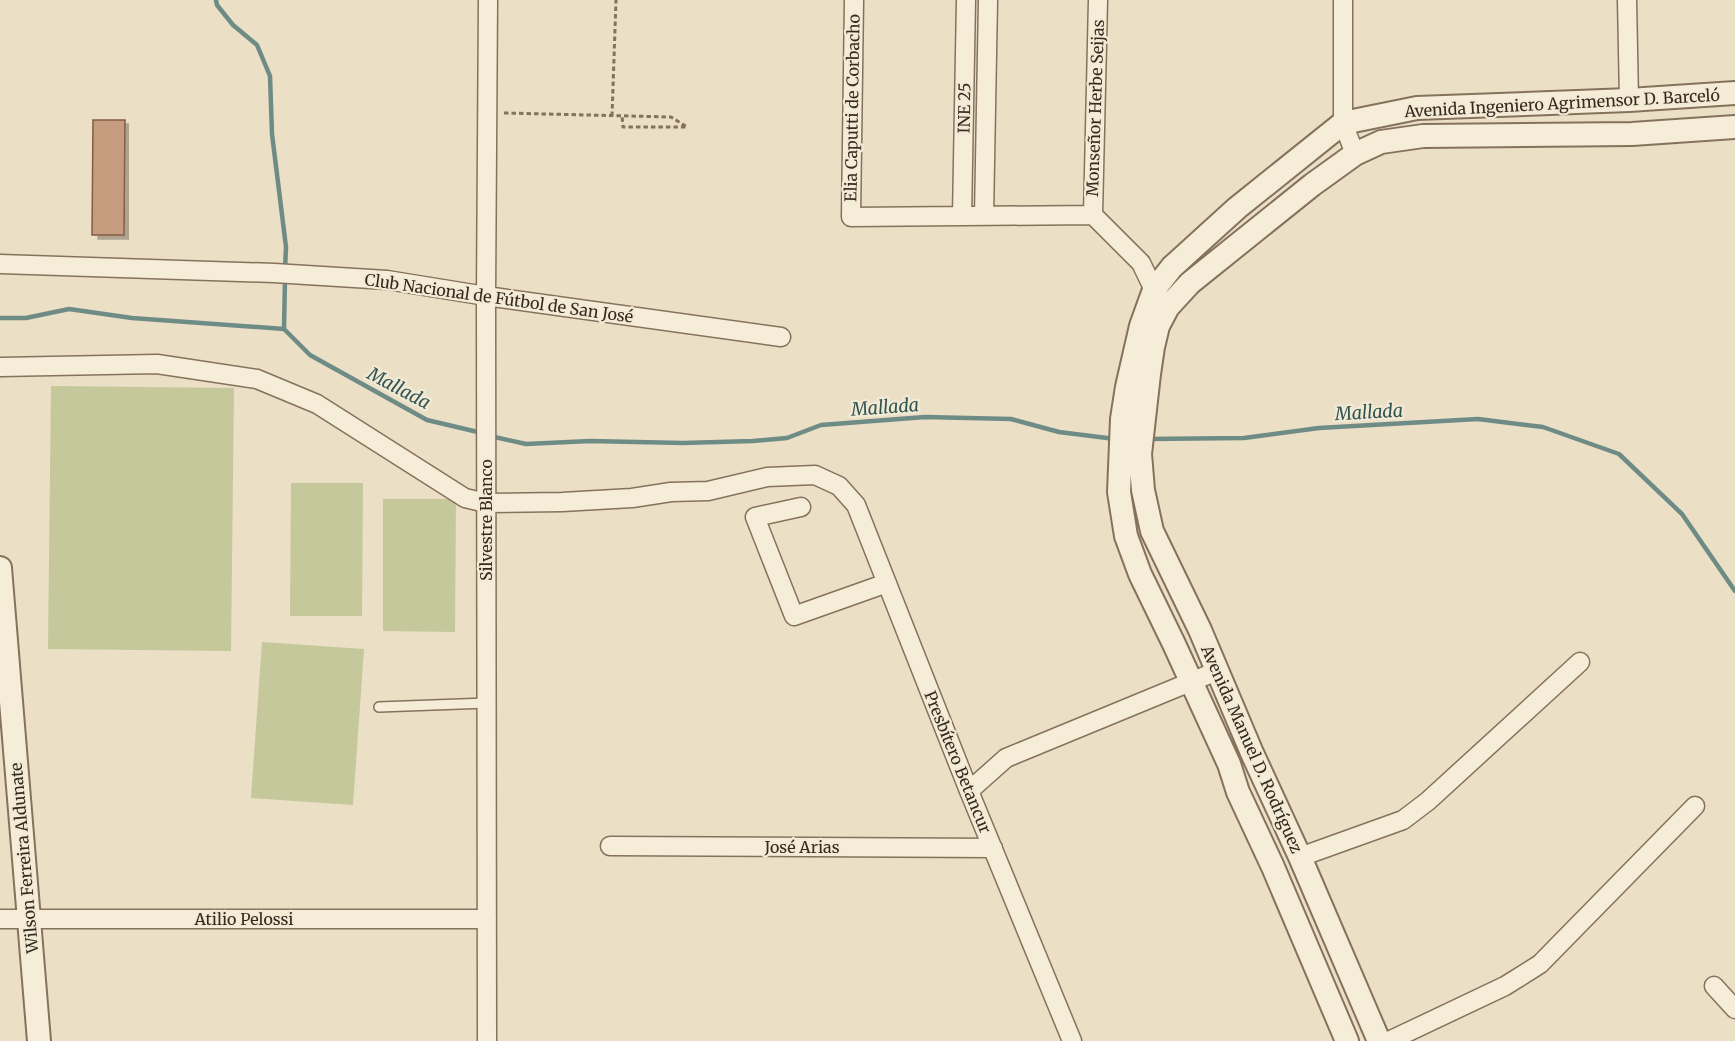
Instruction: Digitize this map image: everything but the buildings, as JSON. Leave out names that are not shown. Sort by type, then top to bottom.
[{"type":"street","name":"Silvestre Blanco","points":[[487,1041],[488,0]]},
{"type":"street","name":"Elia Caputti de Corbacho","points":[[854,0],[851,217],[962,216]]},
{"type":"street","name":"INE 25","points":[[962,216],[966,0]]},
{"type":"street","name":"INE 25","points":[[984,216],[988,0]]},
{"type":"street","name":"Monseñor Herbe Seijas","points":[[1093,215],[1098,0]]},
{"type":"street","points":[[1343,0],[1343,123],[1355,154]]},
{"type":"street","points":[[1627,0],[1629,100]]},
{"type":"street","name":"Avenida Ingeniero Agrimensor D. Barceló","points":[[1130,453],[1132,419],[1127,387],[1142,326],[1154,290],[1172,267],[1237,208],[1343,123],[1417,108],[1629,100],[1735,93]]},
{"type":"street","name":"Avenida Ingeniero Agrimensor D. Barceló","points":[[1132,419],[1158,326],[1168,307],[1190,283],[1312,185],[1355,154],[1381,142],[1423,136],[1632,134],[1735,127]]},
{"type":"street","points":[[962,216],[1093,215],[1141,263],[1154,290],[1168,307]]},
{"type":"street","name":"Club Nacional de Fútbol de San José","points":[[0,264],[274,273],[387,280],[781,337]]},
{"type":"street","points":[[0,367],[157,364],[256,379],[317,404],[465,498],[486,503]]},
{"type":"street","name":"Avenida Manuel D. Rodríguez","points":[[1130,453],[1143,490],[1152,531],[1200,630],[1379,1041]]},
{"type":"street","name":"Avenida Manuel D. Rodríguez","points":[[1130,453],[1119,492],[1126,536],[1140,574],[1229,764],[1238,792],[1273,867],[1347,1041]]},
{"type":"street","name":"Presbítero Betancur","points":[[486,503],[632,498],[671,492],[708,490],[767,477],[815,475],[839,486],[856,505],[969,791],[1072,1041]]},
{"type":"street","points":[[801,507],[755,517],[794,616],[887,583]]},
{"type":"street","name":"Wilson Ferreira Aldunate","points":[[0,568],[6,708],[39,1041]]},
{"type":"street","points":[[1300,857],[1402,820],[1428,801],[1580,662]]},
{"type":"street","points":[[969,791],[1006,758],[1217,671]]},
{"type":"street","points":[[1389,1041],[1505,986],[1540,964],[1695,806]]},
{"type":"street","name":"José Arias","points":[[610,846],[993,848]]},
{"type":"street","name":"Atilio Pelossi","points":[[0,919],[488,919]]},
{"type":"street","points":[[1714,986],[1735,1009]]},
{"type":"lane","points":[[379,707],[487,703]]},
{"type":"path","points":[[612,116],[616,0]]},
{"type":"path","points":[[487,113],[671,117],[687,127],[623,127],[622,116]]},
{"type":"green space","points":[[51,386],[234,388],[231,651],[48,649]]},
{"type":"green space","points":[[291,483],[363,483],[362,616],[290,616]]},
{"type":"green space","points":[[383,499],[456,499],[455,632],[383,631]]},
{"type":"green space","points":[[262,642],[364,649],[353,805],[251,798]]},
{"type":"waterway","points":[[216,0],[217,5],[233,25],[257,45],[270,76],[272,134],[286,247],[285,270]]},
{"type":"waterway","points":[[284,329],[285,279]]},
{"type":"waterway","name":"Mallada","points":[[0,318],[26,318],[69,309],[132,318],[284,329],[310,355],[427,420],[482,433]]},
{"type":"waterway","name":"Mallada","points":[[490,436],[526,444],[590,441],[683,443],[753,441],[787,438],[821,425],[925,417],[1011,419],[1059,432],[1115,439]]},
{"type":"waterway","name":"Mallada","points":[[1147,439],[1244,438],[1319,428],[1478,419],[1543,427],[1619,454],[1682,514],[1735,591]]}]
